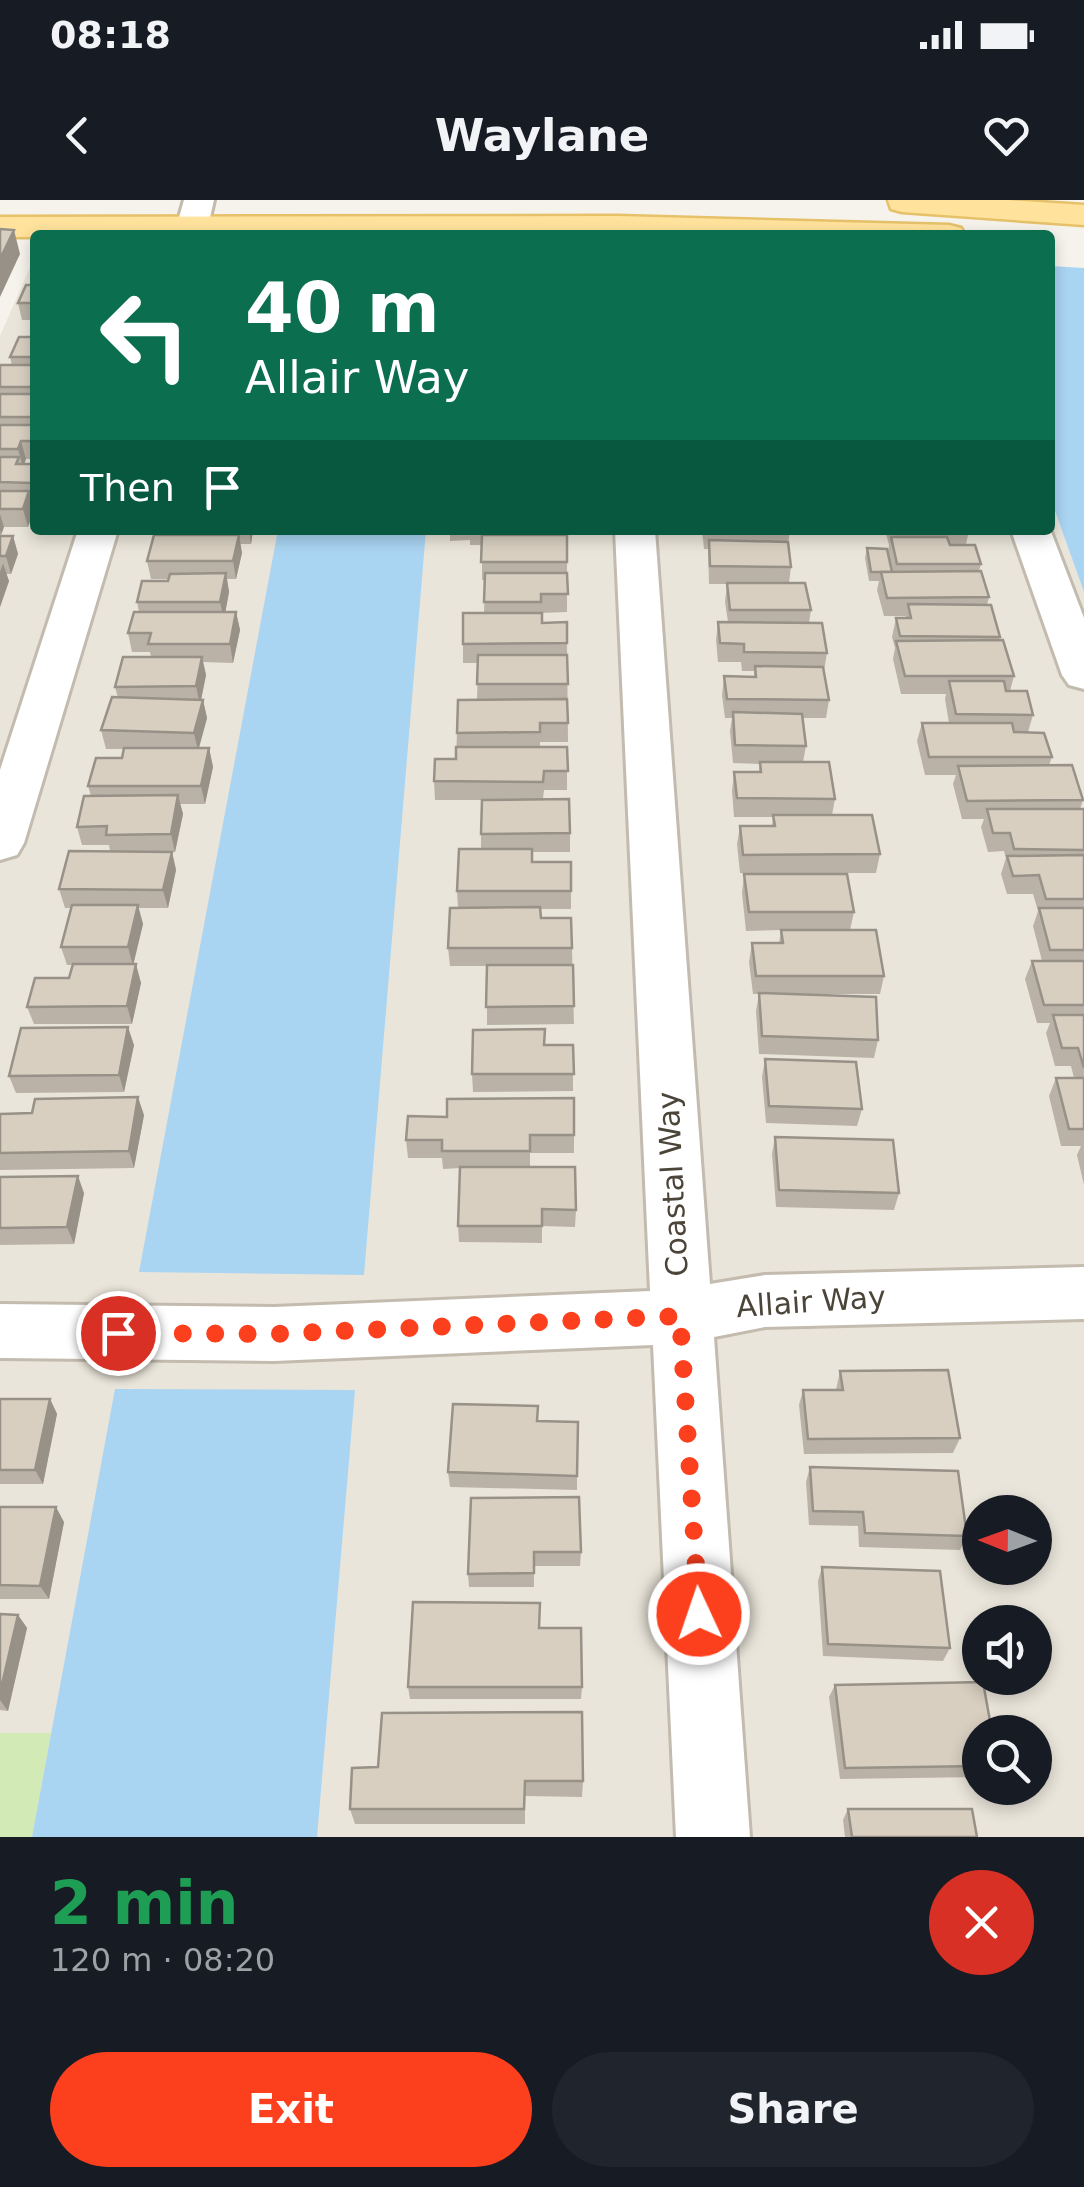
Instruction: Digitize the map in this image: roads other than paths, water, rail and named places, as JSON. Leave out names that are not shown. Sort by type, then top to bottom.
[{"type":"main road","points":[[0,227],[194,221],[617,230],[859,210],[992,204],[1084,215]]},
{"type":"main road","points":[[859,210],[931,230]]},
{"type":"main road","points":[[1055,242],[1084,245]]},
{"type":"street","points":[[0,844],[96,535]]},
{"type":"street","name":"Coastal Way","points":[[635,535],[713,1837]]},
{"type":"street","points":[[1034,535],[1084,674]]},
{"type":"street","name":"Allair Way","points":[[0,1331],[274,1334],[680,1316],[765,1302],[1084,1292]]},
{"type":"water","points":[[1055,266],[1084,268],[1084,592],[1055,511]]},
{"type":"water","points":[[277,535],[426,535],[364,1275],[139,1272]]},
{"type":"water","points":[[115,1389],[355,1390],[317,1837],[32,1837]]}]
